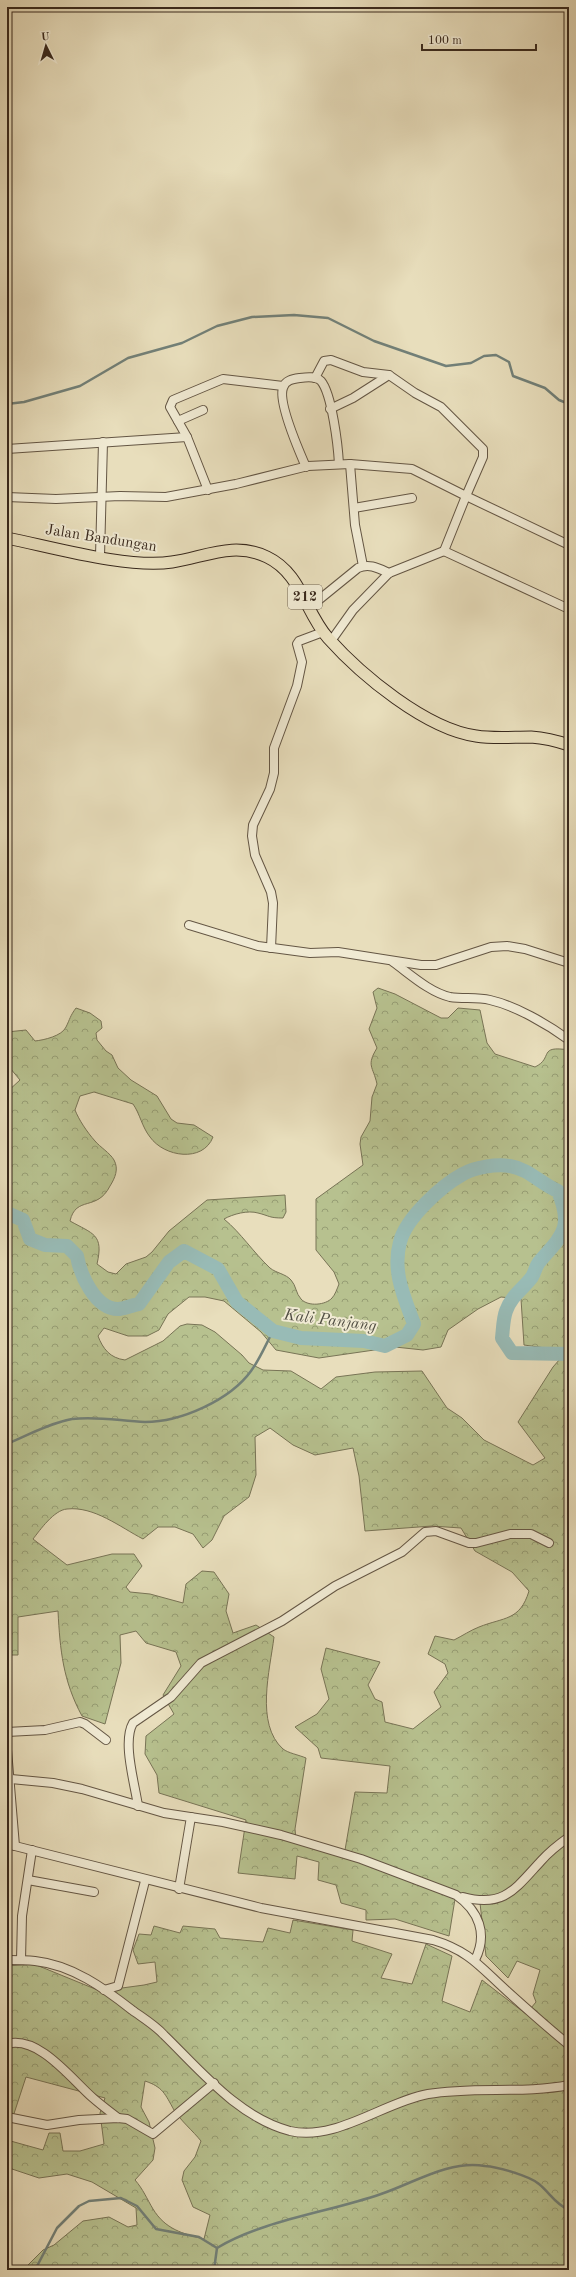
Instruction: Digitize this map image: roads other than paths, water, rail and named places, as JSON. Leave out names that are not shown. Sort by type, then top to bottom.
[{"type":"main road","name":"Jalan Bandungan","points":[[7,538],[142,563],[162,563],[224,550],[239,549],[268,557],[281,566],[300,588],[323,632],[331,641],[380,686],[429,719],[456,731],[478,737],[539,738],[569,744]]},
{"type":"street","points":[[315,378],[324,361],[331,360],[363,372],[389,375],[415,393],[441,407],[483,449],[483,457],[444,551]]},
{"type":"street","points":[[330,408],[353,398],[389,375]]},
{"type":"street","points":[[208,490],[187,437],[169,405],[173,400],[217,381],[233,379],[283,386],[294,379],[315,378],[322,382],[337,433],[339,464]]},
{"type":"street","points":[[283,386],[282,399],[290,428],[306,466]]},
{"type":"street","points":[[178,421],[203,410]]},
{"type":"street","points":[[7,449],[187,437]]},
{"type":"street","points":[[100,556],[100,496],[103,442]]},
{"type":"street","points":[[350,464],[354,508],[363,566]]},
{"type":"street","points":[[7,497],[56,499],[100,496],[166,497],[208,490],[306,466],[350,464],[412,470],[569,545]]},
{"type":"street","points":[[354,508],[412,498]]},
{"type":"street","points":[[331,641],[353,610],[389,572],[444,551],[569,609]]},
{"type":"street","points":[[310,607],[351,572],[363,566],[373,566],[389,572]]},
{"type":"street","points":[[271,948],[274,923],[273,903],[271,892],[259,867],[253,846],[253,825],[270,789],[274,773],[274,748],[297,686],[302,662],[297,644],[299,641],[323,632]]},
{"type":"street","points":[[189,925],[258,946],[310,953],[338,952],[392,962],[436,965],[491,947],[507,946],[525,948],[569,963]]},
{"type":"street","points":[[392,962],[428,987],[450,997],[477,998],[498,1002],[538,1022],[569,1040]]},
{"type":"street","points":[[138,1806],[129,1747],[130,1728],[133,1723],[171,1697],[201,1663],[282,1621],[335,1586],[402,1552],[425,1532],[436,1531],[469,1543],[476,1543],[510,1534],[531,1534],[549,1543]]},
{"type":"street","points":[[7,1732],[45,1730],[80,1722],[106,1740]]},
{"type":"street","points":[[7,1750],[11,1779],[11,1845],[179,1889],[261,1908],[433,1940],[450,1945],[475,1960],[569,2045]]},
{"type":"street","points":[[11,1779],[53,1783],[82,1788],[138,1806],[280,1835],[362,1859],[456,1895],[483,1901],[508,1895],[520,1886],[541,1861],[569,1837]]},
{"type":"street","points":[[179,1889],[191,1817]]},
{"type":"street","points":[[21,1960],[22,1916],[32,1850]]},
{"type":"street","points":[[28,1880],[94,1892]]},
{"type":"street","points":[[104,1990],[118,1986],[145,1880]]},
{"type":"street","points":[[456,1895],[469,1904],[476,1915],[481,1940],[475,1960]]},
{"type":"street","points":[[7,1960],[36,1961],[70,1970],[104,1990],[163,2033],[240,2106],[269,2123],[292,2131],[320,2132],[336,2128],[388,2107],[428,2094],[569,2085]]},
{"type":"street","points":[[7,2044],[15,2042],[47,2054],[92,2098],[118,2118]]},
{"type":"street","points":[[7,2117],[47,2125],[78,2120],[118,2118],[127,2120],[150,2134],[157,2133],[214,2083]]},
{"type":"waterway","points":[[7,404],[24,402],[80,386],[128,358],[182,343],[217,326],[252,317],[294,315],[328,318],[374,341],[446,366],[471,363],[484,356],[496,355],[509,362],[513,376],[545,388],[559,400],[569,404]]},
{"type":"waterway","name":"Kali Panjang","points":[[7,1213],[23,1220],[30,1239],[45,1245],[67,1246],[77,1256],[81,1272],[90,1289],[102,1303],[110,1307],[120,1309],[139,1304],[169,1262],[184,1251],[218,1269],[237,1302],[273,1331],[301,1338],[364,1341],[385,1346],[407,1335],[414,1324],[400,1284],[397,1263],[400,1242],[409,1223],[435,1194],[454,1179],[479,1168],[504,1165],[510,1166],[529,1173],[546,1185],[558,1191],[565,1213],[565,1222],[560,1237],[539,1263],[532,1277],[508,1306],[504,1317],[502,1338],[512,1353],[569,1354]]},
{"type":"waterway","points":[[7,1444],[47,1426],[72,1419],[91,1418],[145,1422],[159,1421],[189,1414],[218,1400],[242,1382],[257,1362],[273,1331]]},
{"type":"waterway","points":[[214,2270],[217,2248],[235,2238],[276,2223],[381,2194],[445,2169],[458,2166],[471,2165],[491,2167],[521,2175],[535,2181],[543,2187],[556,2202],[569,2210]]},
{"type":"waterway","points":[[35,2270],[57,2228],[79,2206],[89,2201],[121,2198],[137,2206],[156,2229],[199,2237],[217,2248]]}]
